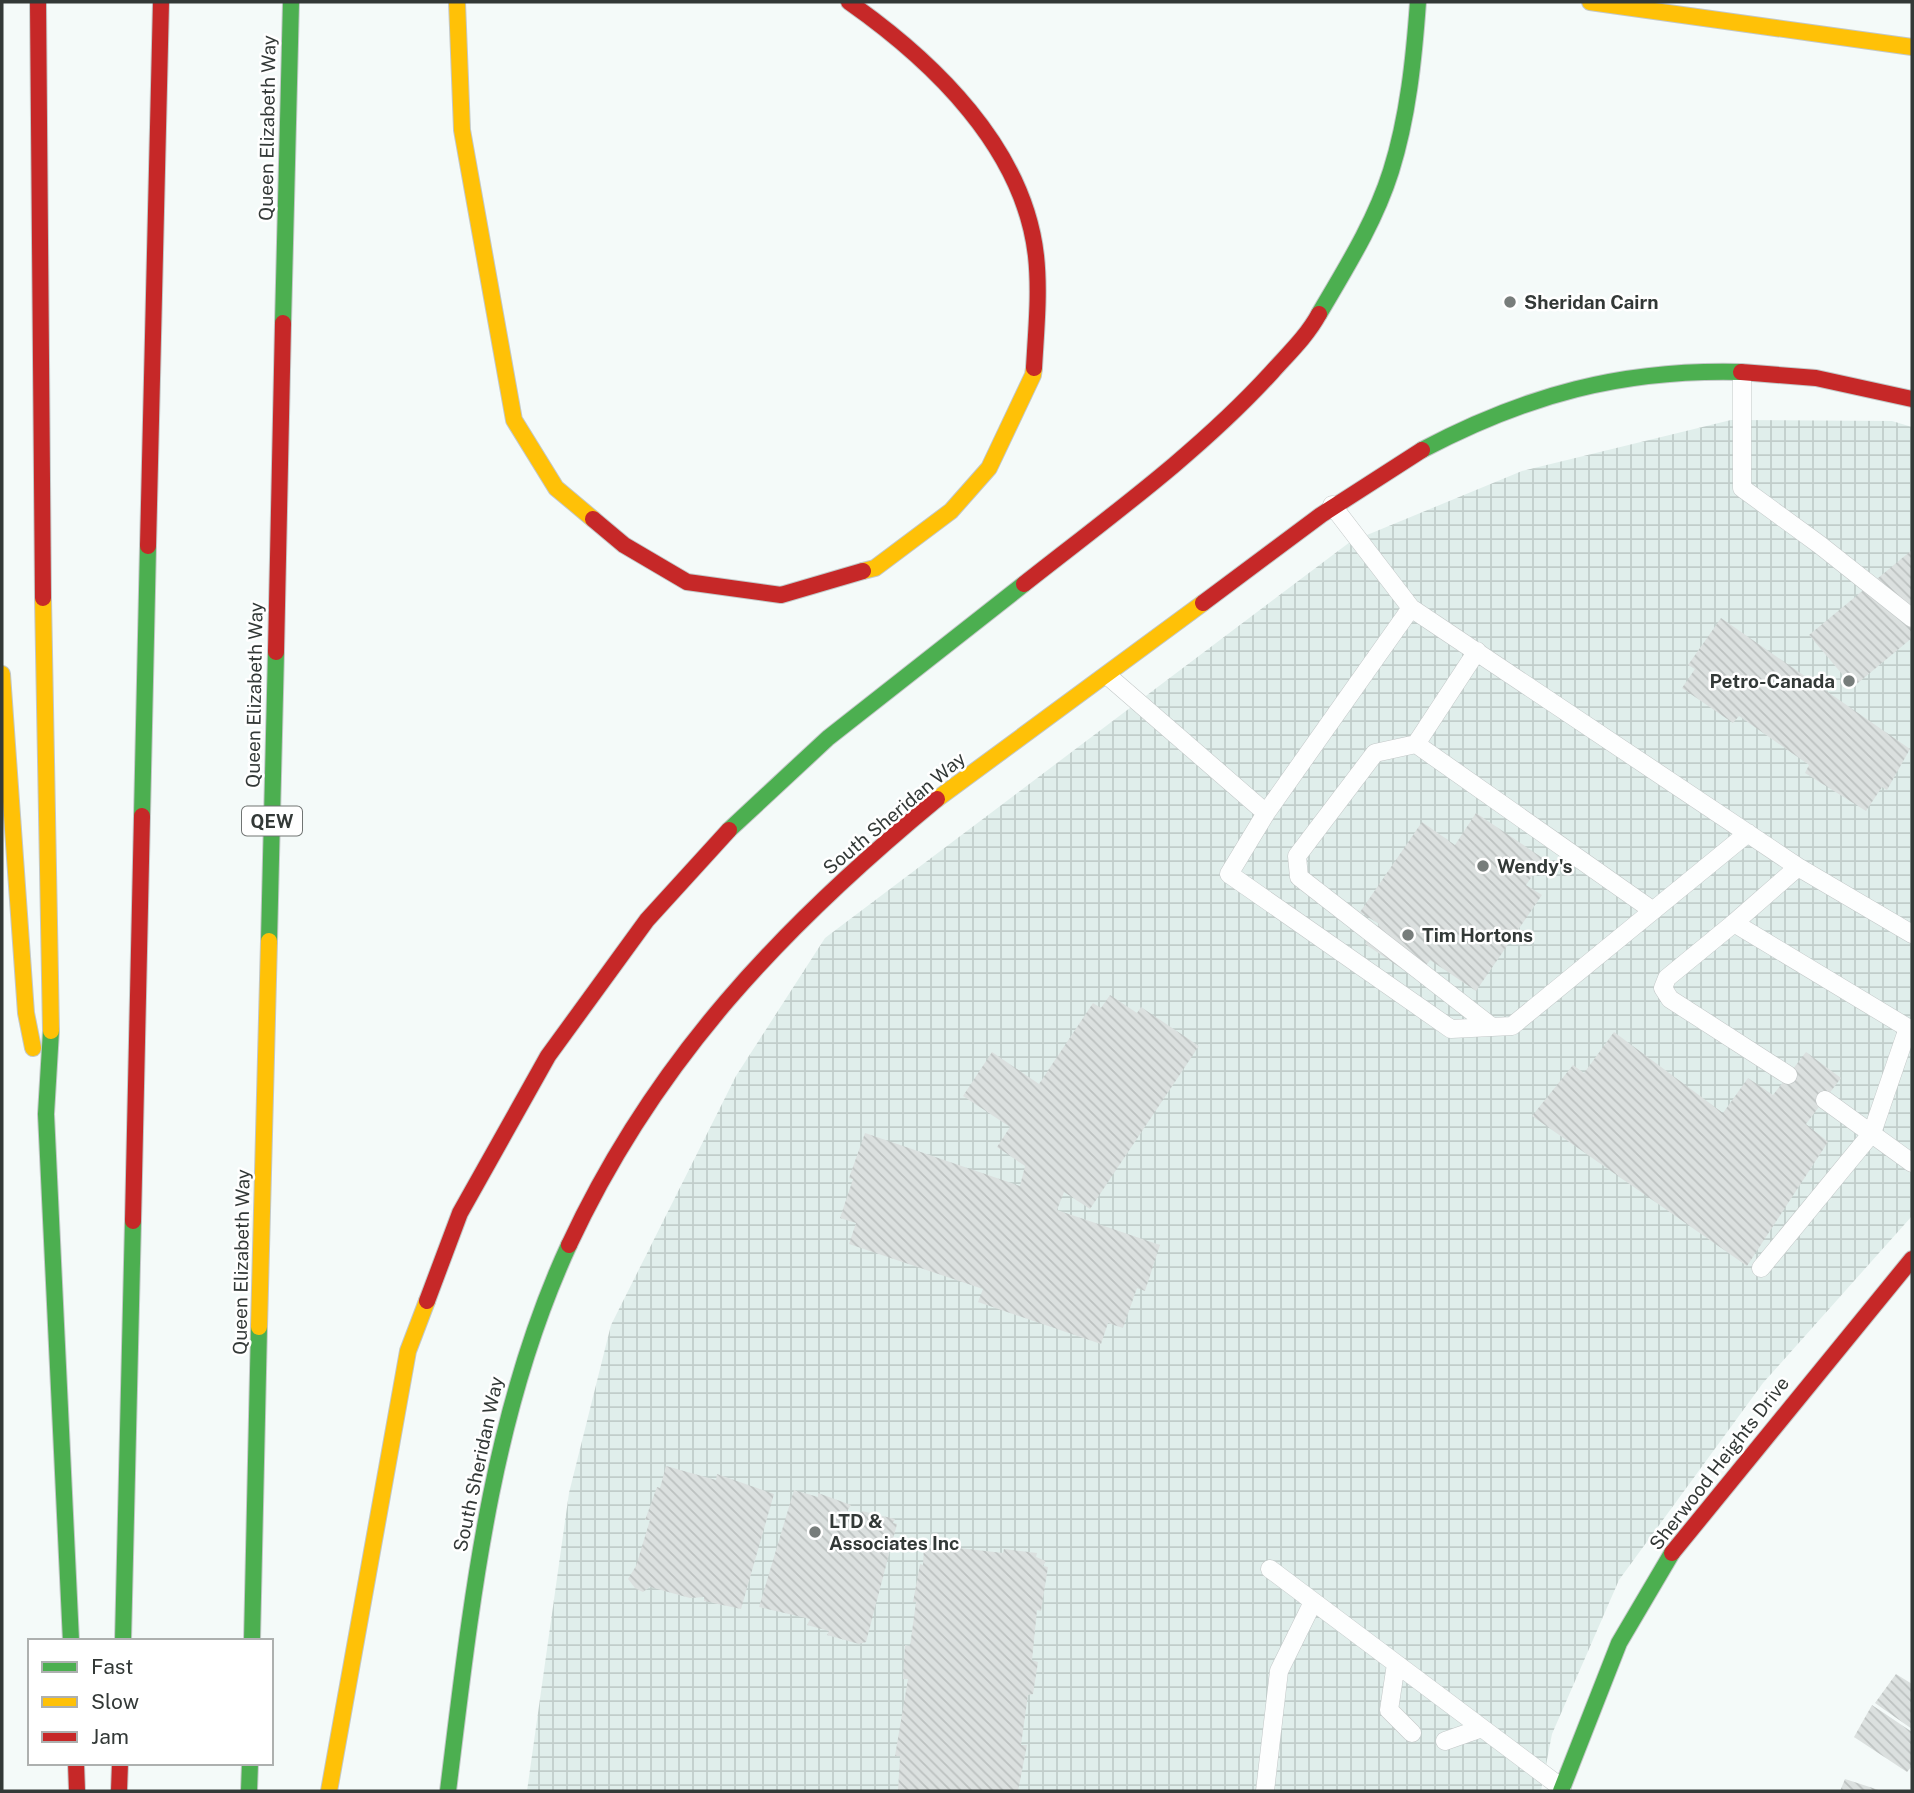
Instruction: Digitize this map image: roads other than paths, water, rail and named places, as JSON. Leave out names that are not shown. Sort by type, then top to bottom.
[{"type":"main road","points":[[38,2],[44,667],[52,1011],[46,1114],[71,1639]]},
{"type":"main road","points":[[123,1639],[161,2]]},
{"type":"main road","name":"Queen Elizabeth Way","points":[[253,1639],[291,2]]},
{"type":"main road","points":[[457,2],[463,130],[514,420],[556,488],[624,545],[687,582],[781,595],[875,568],[951,511],[989,468],[1033,375],[1038,309],[1036,254],[1023,203],[1001,155],[940,75],[886,28],[849,2]]},
{"type":"main road","points":[[329,1791],[408,1352],[460,1213],[548,1056],[647,920],[743,815],[828,738],[1134,497],[1241,406],[1310,330],[1362,240],[1391,171],[1413,69],[1418,2]]},
{"type":"main road","points":[[1590,2],[1912,47]]},
{"type":"main road","name":"South Sheridan Way","points":[[448,1791],[480,1549],[509,1405],[540,1310],[583,1213],[636,1122],[713,1014],[840,886],[941,796],[1108,676],[1332,505],[1399,462],[1442,439],[1536,399],[1588,384],[1682,372],[1742,373],[1849,382],[1912,399]]},
{"type":"main road","points":[[2,674],[26,1013],[46,1114]]},
{"type":"main road","name":"Sherwood Heights Drive","points":[[1562,1789],[1619,1643],[1676,1545],[1912,1259]]},
{"type":"main road","points":[[76,1765],[76,1791]]},
{"type":"main road","points":[[119,1791],[120,1765]]},
{"type":"main road","points":[[249,1791],[250,1765]]},
{"type":"lane","points":[[1742,373],[1742,488],[1820,545],[1912,618]]},
{"type":"lane","points":[[1332,505],[1411,608],[1798,867],[1912,934]]},
{"type":"lane","points":[[1411,608],[1266,813],[1229,874],[1451,1029],[1512,1026],[1748,833]]},
{"type":"lane","points":[[1477,651],[1416,744],[1375,753],[1297,856],[1299,877],[1492,1027]]},
{"type":"lane","points":[[1108,676],[1266,813]]},
{"type":"lane","points":[[1416,744],[1652,910]]},
{"type":"lane","points":[[1788,1075],[1670,999],[1663,988],[1667,978],[1798,867]]},
{"type":"lane","points":[[1734,923],[1910,1024],[1872,1133],[1761,1268]]},
{"type":"lane","points":[[1825,1100],[1912,1163]]},
{"type":"lane","points":[[1270,1569],[1562,1789]]},
{"type":"lane","points":[[1265,1791],[1279,1671],[1314,1602]]},
{"type":"lane","points":[[1396,1664],[1389,1710],[1412,1733]]},
{"type":"lane","points":[[1445,1741],[1482,1728]]},
{"type":"place","name":"Sheridan Cairn","points":[[1510,302]]},
{"type":"place","name":"Petro-Canada","points":[[1849,681]]},
{"type":"place","name":"Wendy's","points":[[1483,866]]},
{"type":"place","name":"Tim Hortons","points":[[1408,935]]},
{"type":"place","name":"LTD & Associates Inc","points":[[815,1532]]}]
